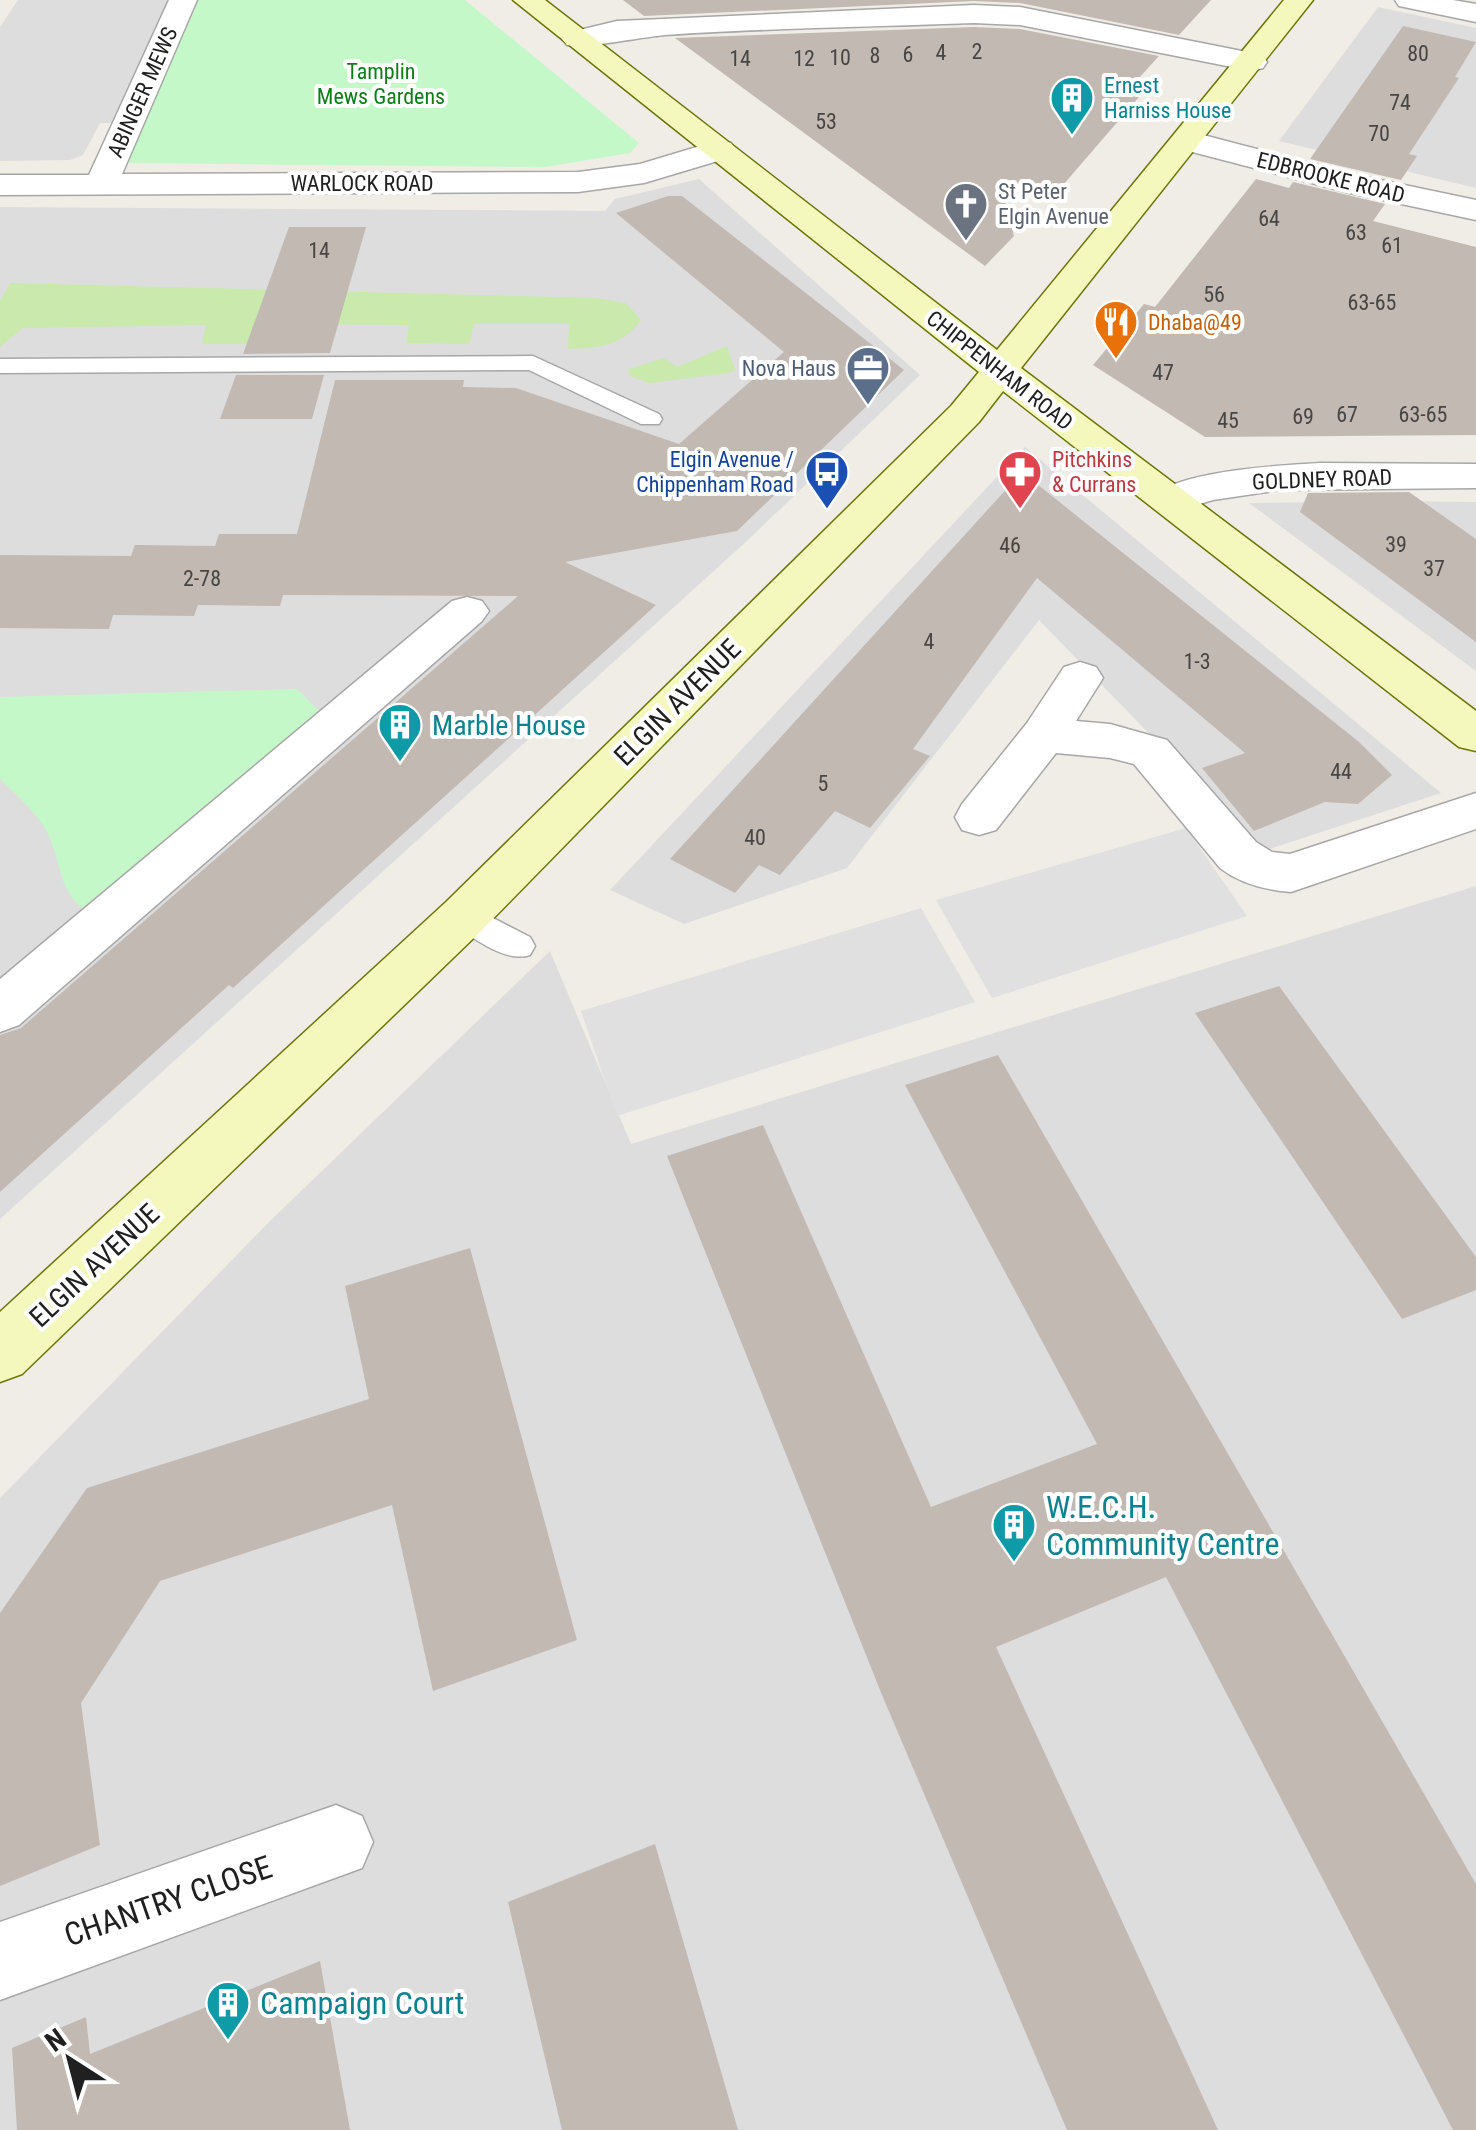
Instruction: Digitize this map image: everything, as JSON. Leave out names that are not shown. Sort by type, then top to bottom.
[{"type":"main road","name":"CHIPPENHAM ROAD","points":[[527,0],[999,370],[1476,735]]},
{"type":"main road","name":"ELGIN AVENUE","points":[[0,1353],[464,916],[965,414],[1299,0]]},
{"type":"street","name":"ABINGER MEWS","points":[[101,185],[183,0]]},
{"type":"street","points":[[1409,0],[1476,13]]},
{"type":"street","points":[[577,39],[669,26],[974,14],[1020,16],[1252,62]]},
{"type":"street","name":"EDBROOKE ROAD","points":[[1188,141],[1350,183],[1476,210]]},
{"type":"street","name":"WARLOCK ROAD","points":[[0,185],[578,182],[644,173],[720,150]]},
{"type":"street","name":"GOLDNEY ROAD","points":[[1170,500],[1206,486],[1258,479],[1476,476]]},
{"type":"street","points":[[0,1010],[467,610]]},
{"type":"street","points":[[979,817],[1044,735],[1080,678]]},
{"type":"street","points":[[1044,735],[1110,742],[1150,752],[1238,855],[1254,868],[1269,872],[1291,873],[1476,811]]},
{"type":"street","name":"CHANTRY CLOSE","points":[[0,1960],[336,1842]]},
{"type":"lane","points":[[0,366],[533,363],[650,419]]},
{"type":"lane","points":[[464,916],[518,946]]},
{"type":"shaded area","points":[[18,0],[199,0],[139,123],[100,123],[83,155],[70,160],[0,161],[0,27]]},
{"type":"shaded area","points":[[1378,7],[1476,28],[1476,188],[1279,141]]},
{"type":"shaded area","points":[[699,179],[920,375],[749,539],[0,1219],[0,207],[605,211],[615,199]]},
{"type":"shaded area","points":[[1025,447],[1441,793],[1263,851],[1039,620],[847,868],[684,924],[610,890]]},
{"type":"shaded area","points":[[1476,502],[1476,671],[1249,503]]},
{"type":"shaded area","points":[[1186,828],[1247,916],[992,998],[936,900]]},
{"type":"shaded area","points":[[1476,886],[1476,2130],[0,2130],[0,1498],[269,1222],[550,951],[631,1144]]},
{"type":"shaded area","points":[[921,908],[975,1002],[617,1116],[581,1011]]},
{"type":"green space","name":"Tamplin Mews Gardens","points":[[199,0],[465,0],[639,143],[630,153],[545,167],[124,163]]},
{"type":"green space","points":[[10,283],[597,298],[626,303],[641,320],[618,340],[579,349],[568,349],[569,324],[474,324],[469,344],[406,343],[409,325],[260,324],[254,344],[202,344],[206,325],[23,328],[0,347],[0,301]]},
{"type":"green space","points":[[727,346],[735,370],[728,373],[650,383],[630,376],[629,369],[664,358],[677,367]]},
{"type":"green space","points":[[297,689],[330,722],[94,918],[67,889],[42,824],[0,779],[0,697]]},
{"type":"building","points":[[623,0],[1211,0],[1179,35],[1020,3],[974,1],[644,16]]},
{"type":"building","points":[[1403,26],[1476,42],[1455,77],[1459,78],[1409,154],[1417,156],[1401,180],[1310,159]]},
{"type":"building","points":[[974,27],[1020,29],[1159,56],[1128,90],[1139,97],[1057,192],[1000,179],[1014,236],[985,266],[675,38]]},
{"type":"building","points":[[1256,179],[1289,188],[1293,182],[1385,204],[1373,221],[1476,247],[1476,435],[1205,437],[1093,365],[1144,304],[1155,307]]},
{"type":"building","points":[[668,196],[682,196],[904,370],[737,531],[565,562],[656,605],[233,988],[229,985],[0,1192],[0,1035],[21,1028],[518,596],[283,595],[280,606],[198,605],[194,616],[113,615],[109,629],[0,628],[0,555],[131,556],[135,545],[215,546],[219,534],[297,534],[335,380],[464,380],[463,387],[516,388],[679,444],[784,352],[616,213]]},
{"type":"building","points":[[289,227],[366,227],[330,353],[243,354]]},
{"type":"building","points":[[236,375],[324,375],[312,419],[220,419]]},
{"type":"building","points":[[1022,472],[1359,742],[1392,775],[1358,804],[1325,802],[1254,831],[1202,768],[1245,753],[1037,578],[913,749],[930,756],[870,828],[835,811],[780,875],[759,865],[735,893],[670,859]]},
{"type":"building","points":[[1409,492],[1476,539],[1476,642],[1300,512],[1308,493]]},
{"type":"building","points":[[1279,986],[1476,1257],[1476,1290],[1402,1319],[1195,1013]]},
{"type":"building","points":[[998,1055],[1476,1884],[1476,2130],[1453,2130],[1166,1577],[996,1647],[1218,2130],[1067,2130],[882,1695],[667,1156],[763,1125],[931,1507],[1097,1444],[905,1085]]},
{"type":"building","points":[[470,1248],[577,1640],[433,1691],[392,1505],[160,1581],[81,1703],[100,1845],[0,1886],[0,1613],[87,1488],[369,1399],[345,1286]]},
{"type":"building","points":[[655,1844],[738,2130],[562,2130],[508,1902]]},
{"type":"building","name":"Campaign Court","points":[[320,1961],[350,2130],[17,2130],[12,2048],[86,2017],[90,2054]]},
{"type":"place","name":"Ernest Harniss House","points":[[1072,136]]},
{"type":"place","name":"St Peter Elgin Avenue","points":[[966,242]]},
{"type":"place","name":"Dhaba@49","points":[[1116,360]]},
{"type":"place","name":"Nova Haus","points":[[868,406]]},
{"type":"place","name":"Elgin Avenue / Chippenham Road","points":[[827,510]]},
{"type":"place","name":"Pitchkins & Currans","points":[[1020,510]]},
{"type":"place","name":"Marble House","points":[[400,763]]},
{"type":"place","name":"W.E.C.H. Community Centre","points":[[1014,1563]]},
{"type":"place","name":"Campaign Court","points":[[228,2041]]}]
